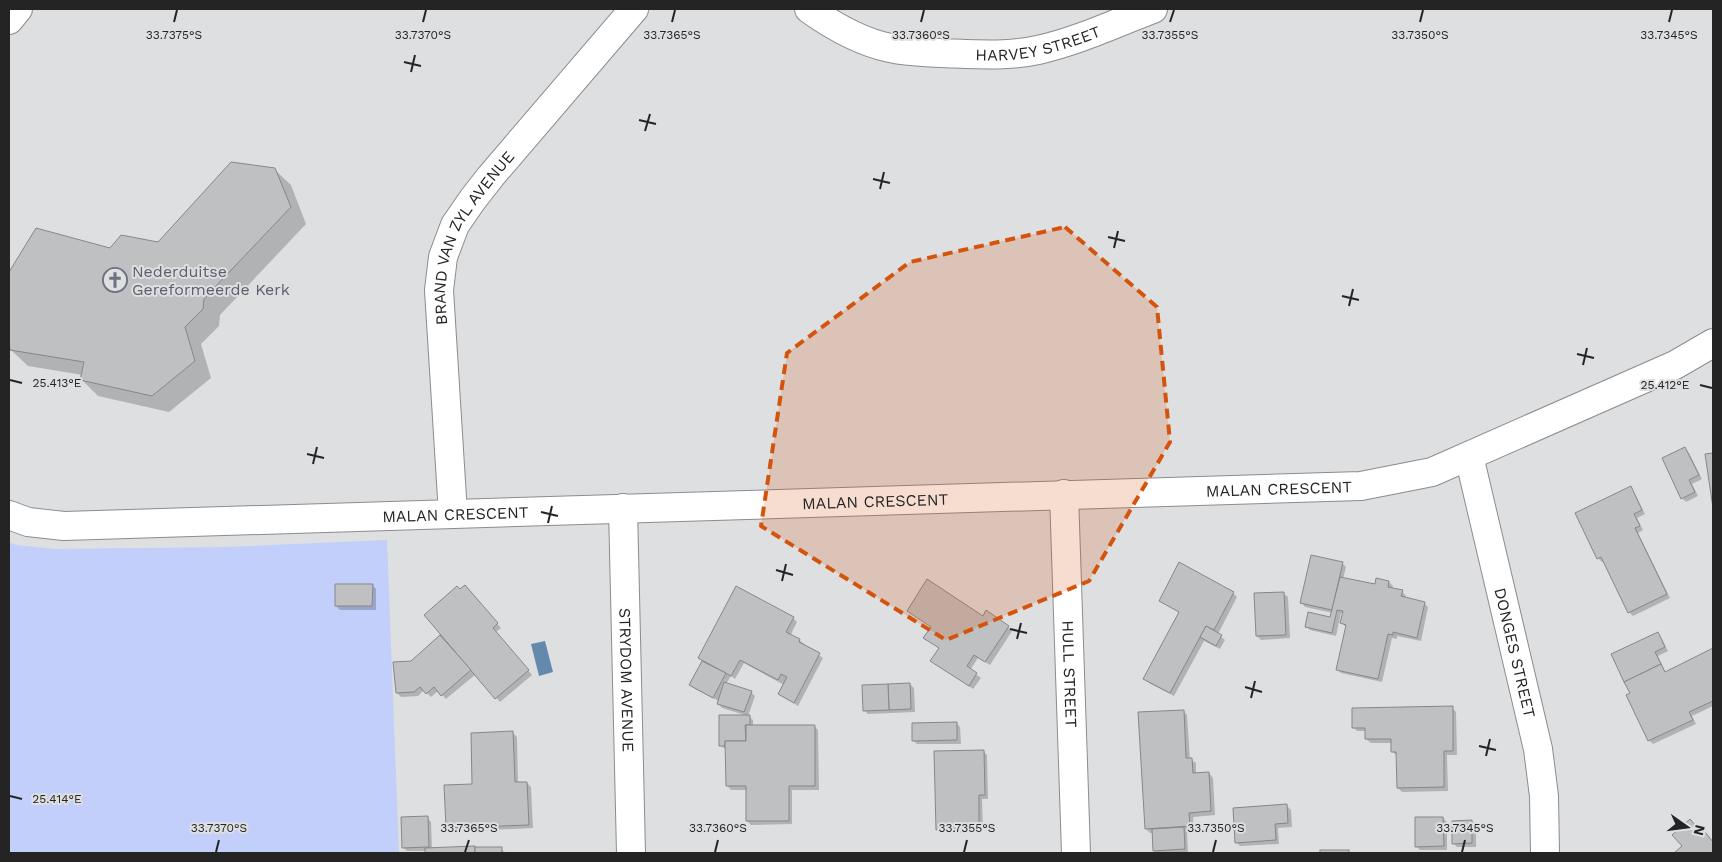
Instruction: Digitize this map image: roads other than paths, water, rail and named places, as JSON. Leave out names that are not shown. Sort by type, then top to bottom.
[{"type":"street","points":[[9,20],[18,9]]},
{"type":"street","name":"BRAND VAN ZYL AVENUE","points":[[453,514],[439,290],[443,256],[455,225],[485,183],[634,9]]},
{"type":"street","name":"HARVEY STREET","points":[[808,9],[836,27],[890,48],[924,52],[1004,54],[1037,50],[1073,39],[1153,9]]},
{"type":"street","name":"MALAN CRESCENT","points":[[9,515],[28,522],[64,526],[1361,486],[1432,472],[1675,365],[1713,343]]},
{"type":"street","name":"DONGES STREET","points":[[1469,456],[1538,749],[1544,796],[1546,853]]},
{"type":"street","name":"HULL STREET","points":[[1064,494],[1076,853]]},
{"type":"street","name":"STRYDOM AVENUE","points":[[624,508],[631,853]]},
{"type":"place","name":"Nederduitse Gereformeerde Kerk","points":[[115,280]]}]
